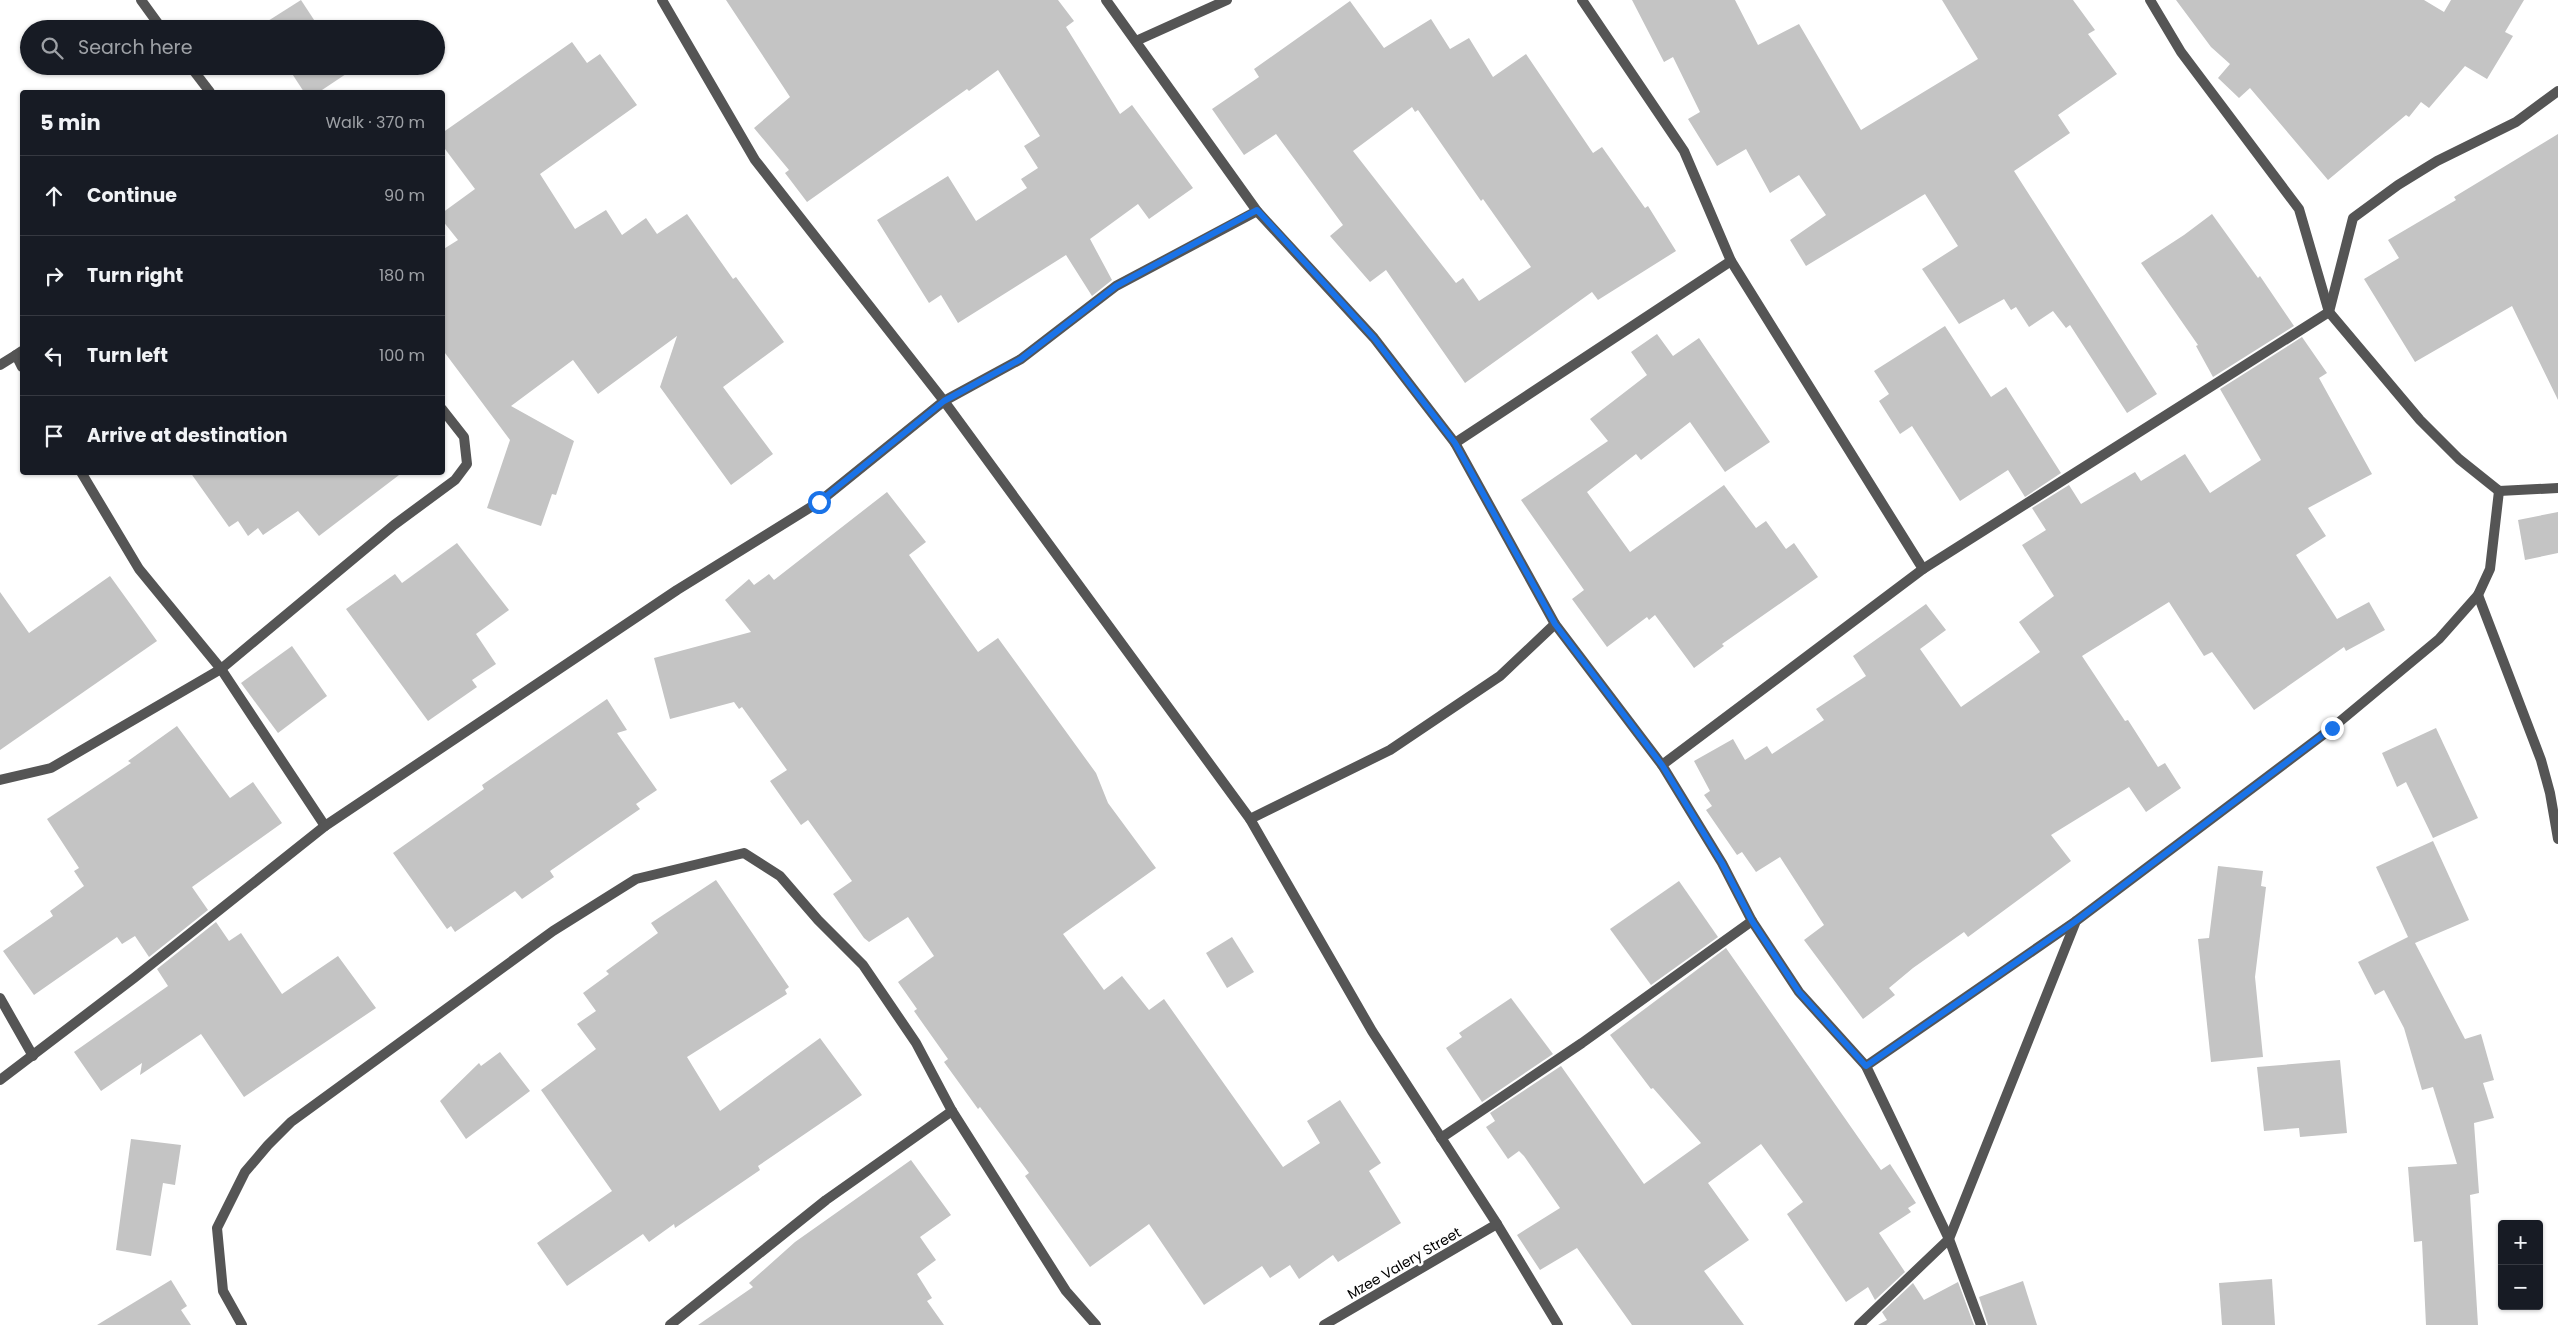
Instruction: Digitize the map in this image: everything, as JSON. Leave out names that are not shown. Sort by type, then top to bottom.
[{"type":"street","points":[[141,0],[155,20]]},
{"type":"street","points":[[662,0],[755,160],[944,401],[1250,819],[1372,1031],[1497,1224],[1558,1325]]},
{"type":"street","points":[[1106,0],[1257,210],[1374,338],[1455,443],[1555,624],[1662,765],[1722,863],[1752,921],[1799,992],[1866,1066],[1949,1239],[1981,1325]]},
{"type":"street","points":[[1136,41],[1227,0]]},
{"type":"street","points":[[1582,0],[1684,151],[1731,261],[1923,569]]},
{"type":"street","points":[[2150,0],[2181,52],[2299,209],[2329,312],[2420,420],[2459,460],[2499,491],[2558,488]]},
{"type":"street","points":[[197,75],[208,90]]},
{"type":"street","points":[[1662,765],[1923,569],[2329,312],[2353,218],[2398,185],[2437,161],[2516,122],[2558,91]]},
{"type":"street","points":[[0,1080],[325,826],[677,590],[819,502],[944,401],[1021,359],[1116,286],[1257,210]]},
{"type":"street","points":[[1455,443],[1731,261]]},
{"type":"street","points":[[0,365],[19,353]]},
{"type":"street","points":[[0,780],[51,768],[221,669],[394,524],[455,480],[467,464],[464,437],[445,413]]},
{"type":"street","points":[[83,475],[139,569],[221,669],[325,826]]},
{"type":"street","points":[[1866,1066],[2076,921],[2332,728],[2439,639],[2478,595],[2490,569],[2499,491]]},
{"type":"street","points":[[2478,595],[2541,760],[2550,793],[2558,839]]},
{"type":"street","points":[[1250,819],[1390,750],[1500,676],[1555,624]]},
{"type":"street","points":[[242,1325],[223,1291],[217,1228],[245,1172],[291,1122],[447,1006],[553,931],[636,879],[744,853],[780,876],[818,920],[863,965],[916,1042],[952,1112],[1066,1291],[1096,1325]]},
{"type":"street","points":[[1441,1138],[1582,1042],[1752,921]]},
{"type":"street","points":[[1858,1325],[1949,1239],[2076,921]]},
{"type":"street","points":[[0,998],[33,1056]]},
{"type":"street","points":[[670,1325],[826,1200],[952,1112]]},
{"type":"street","name":"Mzee Valery Street","points":[[1324,1325],[1497,1224]]},
{"type":"building","points":[[301,0],[314,20],[269,20]]},
{"type":"building","points":[[726,0],[1058,0],[1074,21],[1066,27],[1120,114],[1132,105],[1193,188],[1149,219],[1138,204],[1090,239],[1112,280],[1092,296],[1066,255],[958,323],[941,295],[929,303],[877,220],[948,176],[976,221],[1027,188],[1021,179],[1038,168],[1024,146],[1040,136],[998,70],[969,91],[967,89],[807,202],[785,173],[789,170],[754,128],[790,97]]},
{"type":"building","points":[[1632,0],[1735,0],[1758,45],[1799,24],[1861,130],[1978,59],[1942,0],[2073,0],[2095,30],[2088,34],[2117,74],[2058,115],[2070,133],[2014,171],[2157,394],[2127,413],[2070,325],[2066,328],[2053,311],[2029,327],[2016,307],[2011,310],[2004,299],[1959,324],[1922,269],[1958,246],[1925,194],[1806,266],[1790,240],[1826,215],[1799,175],[1770,193],[1746,149],[1717,166],[1688,119],[1700,112],[1673,57],[1664,62]]},
{"type":"building","points":[[2176,0],[2424,0],[2444,12],[2451,0],[2524,0],[2505,32],[2513,36],[2487,79],[2465,66],[2429,108],[2421,102],[2409,117],[2406,115],[2328,180],[2250,88],[2239,98],[2218,78],[2230,64],[2211,47]]},
{"type":"building","points":[[1350,1],[1384,48],[1431,19],[1450,49],[1469,38],[1493,77],[1526,54],[1593,153],[1602,147],[1645,208],[1648,206],[1676,251],[1598,300],[1592,292],[1465,383],[1386,270],[1370,282],[1330,236],[1343,225],[1276,134],[1244,155],[1212,109],[1259,77],[1254,69]],"holes":[[[1412,107],[1415,112],[1418,110],[1481,201],[1483,199],[1531,267],[1479,301],[1463,278],[1456,283],[1353,151]]]},
{"type":"building","points":[[572,42],[587,63],[600,54],[637,105],[540,174],[575,229],[606,210],[622,235],[646,218],[657,234],[687,214],[733,279],[736,277],[784,342],[723,387],[773,454],[731,485],[660,387],[677,336],[598,394],[573,360],[511,406],[574,441],[556,495],[552,494],[541,526],[487,508],[510,440],[445,353],[445,248],[458,240],[445,224],[445,211],[475,189],[445,149],[445,131]]},
{"type":"building","points":[[293,75],[344,75],[322,90],[303,90]]},
{"type":"building","points":[[2558,134],[2558,400],[2512,306],[2415,362],[2364,279],[2399,258],[2388,240],[2456,200],[2454,197]]},
{"type":"building","points":[[2212,214],[2258,278],[2260,276],[2294,326],[2213,377],[2196,346],[2198,345],[2141,263]]},
{"type":"building","points":[[1945,326],[1991,397],[2006,387],[2061,473],[2025,497],[2008,470],[1960,501],[1912,426],[1900,434],[1879,401],[1889,394],[1874,371]]},
{"type":"building","points":[[1657,334],[1673,356],[1699,338],[1770,442],[1725,472],[1690,422],[1641,460],[1636,454],[1587,492],[1630,552],[1724,485],[1756,528],[1766,521],[1786,549],[1794,543],[1818,577],[1722,644],[1724,646],[1694,668],[1655,615],[1649,620],[1647,617],[1607,647],[1572,599],[1584,590],[1521,500],[1608,441],[1590,419],[1647,375],[1631,352]]},
{"type":"building","points":[[2302,337],[2327,373],[2319,378],[2372,474],[2308,508],[2326,536],[2296,555],[2337,619],[2369,602],[2385,630],[2346,651],[2344,647],[2254,710],[2212,652],[2204,656],[2169,602],[2082,656],[2125,721],[2128,720],[2158,767],[2165,763],[2181,788],[2146,812],[2129,787],[2051,835],[2071,861],[1968,937],[1964,932],[1913,968],[1889,988],[1895,995],[1863,1019],[1804,940],[1824,925],[1780,857],[1756,872],[1742,852],[1737,855],[1706,810],[1712,806],[1704,795],[1710,791],[1694,761],[1733,739],[1745,760],[1767,746],[1772,754],[1824,720],[1816,709],[1866,676],[1853,656],[1926,604],[1946,630],[1920,649],[1961,707],[2040,652],[2019,622],[2054,596],[2022,545],[2046,530],[2032,508],[2069,485],[2081,504],[2135,472],[2141,481],[2185,454],[2210,493],[2261,460],[2220,389]]},
{"type":"building","points":[[192,475],[399,475],[319,536],[298,511],[263,535],[258,528],[248,536],[238,521],[229,527]]},
{"type":"building","points":[[887,492],[926,542],[909,555],[978,652],[998,638],[1096,773],[1108,803],[1156,868],[1063,934],[1104,990],[1122,976],[1149,1010],[1164,999],[1283,1167],[1320,1143],[1307,1121],[1340,1100],[1381,1163],[1369,1171],[1401,1223],[1338,1262],[1333,1255],[1299,1279],[1290,1265],[1270,1278],[1262,1266],[1204,1305],[1149,1224],[1090,1267],[1025,1176],[1029,1173],[980,1107],[978,1109],[944,1062],[948,1059],[914,1011],[917,1009],[898,982],[934,956],[908,917],[869,942],[864,938],[833,894],[852,881],[808,820],[801,825],[770,781],[787,770],[742,707],[739,709],[734,702],[670,719],[654,658],[751,632],[725,600],[749,579],[754,585],[769,574],[774,580]]},
{"type":"building","points":[[2558,512],[2558,553],[2525,560],[2518,520]]},
{"type":"building","points":[[457,543],[509,610],[476,634],[496,664],[472,680],[477,687],[428,721],[346,609],[395,574],[402,583]]},
{"type":"building","points":[[110,576],[157,641],[0,750],[0,592],[29,633]]},
{"type":"building","points":[[292,646],[327,696],[278,733],[241,683]]},
{"type":"building","points":[[607,699],[627,730],[617,733],[657,790],[636,804],[640,809],[550,871],[554,877],[522,899],[515,891],[455,932],[451,926],[447,929],[393,853],[484,789],[482,785]]},
{"type":"building","points":[[177,726],[230,798],[253,782],[282,823],[192,887],[208,910],[149,957],[135,936],[122,944],[117,937],[34,995],[3,951],[53,916],[50,911],[84,886],[74,871],[79,868],[47,819],[131,763],[128,761]]},
{"type":"building","points":[[2436,728],[2478,818],[2433,838],[2406,782],[2397,787],[2382,753]]},
{"type":"building","points":[[2433,841],[2469,920],[2415,943],[2465,1039],[2481,1034],[2494,1080],[2483,1083],[2494,1118],[2474,1123],[2479,1193],[2470,1195],[2478,1325],[2426,1325],[2422,1241],[2414,1242],[2408,1167],[2457,1164],[2433,1087],[2422,1090],[2404,1028],[2384,990],[2375,995],[2358,962],[2408,937],[2376,867]]},
{"type":"building","points":[[2218,866],[2263,871],[2261,886],[2266,887],[2255,977],[2263,1057],[2211,1062],[2198,939],[2209,938]]},
{"type":"building","points":[[716,880],[789,987],[785,990],[787,994],[687,1057],[720,1111],[820,1038],[862,1095],[758,1166],[760,1170],[675,1228],[674,1224],[649,1242],[643,1234],[567,1286],[537,1243],[612,1191],[541,1090],[596,1049],[577,1024],[596,1011],[583,993],[609,974],[606,971],[658,933],[651,923]]},
{"type":"building","points":[[1679,881],[1718,937],[1651,985],[1610,929]]},
{"type":"building","points":[[216,922],[229,941],[241,933],[282,994],[338,956],[376,1008],[244,1097],[201,1034],[140,1075],[142,1063],[101,1091],[74,1052],[168,986],[157,969]]},
{"type":"building","points":[[1232,937],[1254,972],[1227,988],[1206,953]]},
{"type":"building","points":[[1726,948],[1881,1170],[1890,1164],[1916,1203],[1908,1208],[1911,1212],[1879,1233],[1905,1272],[1875,1300],[1868,1287],[1846,1302],[1787,1214],[1803,1202],[1761,1144],[1708,1183],[1749,1240],[1704,1271],[1744,1325],[1632,1325],[1577,1248],[1540,1270],[1517,1235],[1560,1208],[1524,1156],[1519,1151],[1508,1159],[1486,1127],[1495,1121],[1490,1113],[1561,1066],[1644,1184],[1701,1143],[1653,1088],[1651,1089],[1610,1035]]},
{"type":"building","points":[[1511,998],[1553,1054],[1482,1102],[1446,1048],[1462,1037],[1459,1033]]},
{"type":"building","points":[[500,1052],[530,1091],[466,1139],[440,1101],[479,1063],[481,1066]]},
{"type":"building","points":[[2340,1060],[2347,1133],[2300,1137],[2299,1128],[2264,1131],[2257,1067]]},
{"type":"building","points":[[131,1139],[181,1145],[175,1185],[163,1183],[151,1256],[116,1250]]},
{"type":"building","points":[[911,1160],[951,1215],[920,1237],[936,1260],[917,1274],[932,1298],[927,1301],[944,1325],[698,1325],[753,1287],[749,1283],[795,1242]]},
{"type":"building","points":[[2272,1279],[2275,1325],[2222,1325],[2219,1283]]},
{"type":"building","points":[[171,1280],[187,1306],[181,1310],[191,1325],[97,1325]]},
{"type":"building","points":[[2023,1281],[2037,1325],[1988,1325],[1979,1297]]},
{"type":"building","points":[[1958,1282],[1974,1325],[1878,1325],[1887,1320],[1882,1312],[1913,1283],[1924,1300]]},
{"type":"route","points":[[819,502],[944,401],[1021,359],[1116,286],[1257,210],[1374,338],[1455,443],[1555,624],[1662,765],[1722,863],[1752,921],[1799,992],[1866,1066],[2076,921],[2332,728]]}]
